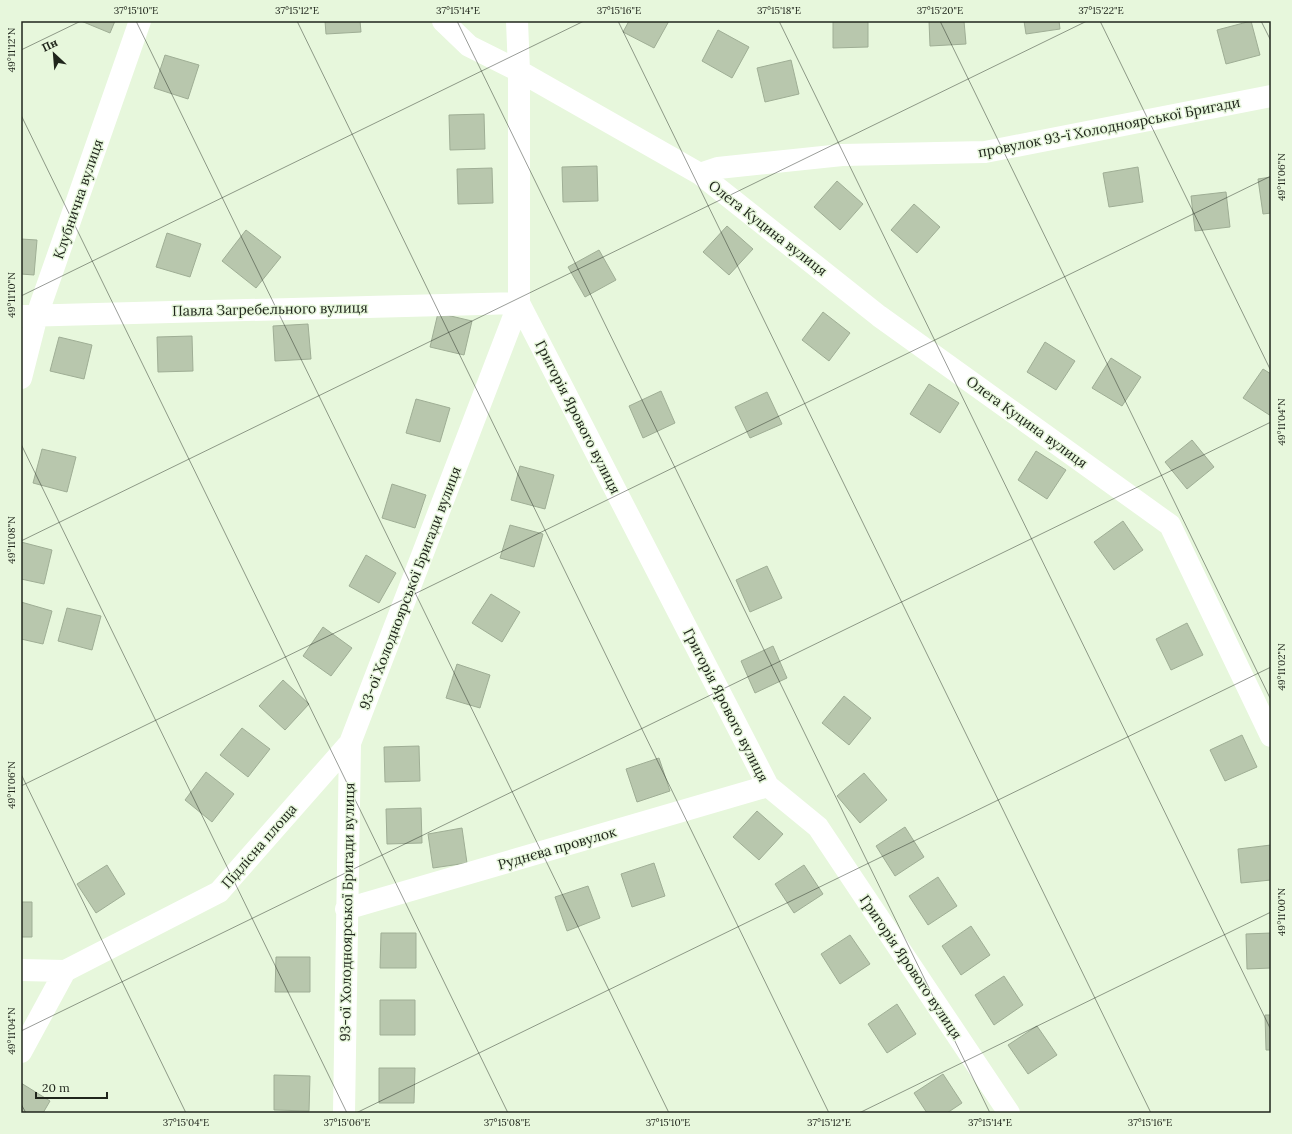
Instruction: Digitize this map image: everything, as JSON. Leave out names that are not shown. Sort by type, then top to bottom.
[{"type":"street","name":"Клубнична вулиця","points":[[21,378],[29,315],[140,21]]},
{"type":"street","points":[[443,21],[469,46],[519,71],[700,174]]},
{"type":"street","name":"93-ої Холодноярської Бригади вулиця","points":[[344,1113],[346,909],[350,743],[519,303],[519,71],[517,21]]},
{"type":"street","name":"провулок 93-ї Холодноярської Бригади","points":[[700,174],[718,168],[842,155],[985,152],[1271,96]]},
{"type":"street","name":"Олега Куцина вулиця","points":[[700,174],[879,316],[1170,525],[1271,736]]},
{"type":"street","name":"Павла Загребельного вулиця","points":[[29,315],[519,303]]},
{"type":"street","name":"Григорія Ярового вулиця","points":[[519,303],[768,786],[818,827],[1009,1113]]},
{"type":"street","name":"Підлісна площа","points":[[21,970],[65,971],[219,892],[350,743]]},
{"type":"street","name":"Руднєва провулок","points":[[346,909],[768,786]]},
{"type":"street","points":[[21,1052],[65,971]]},
{"type":"building","points":[[81,21],[115,21],[110,33]]},
{"type":"building","points":[[325,21],[360,21],[361,32],[326,34]]},
{"type":"building","points":[[629,21],[669,21],[654,48],[623,32]]},
{"type":"building","points":[[833,21],[868,21],[868,47],[833,48]]},
{"type":"building","points":[[929,21],[964,21],[966,44],[930,46]]},
{"type":"building","points":[[1024,21],[1059,21],[1060,29],[1026,34]]},
{"type":"building","points":[[1251,21],[1260,55],[1226,64],[1217,30]]},
{"type":"building","points":[[718,30],[749,47],[732,78],[702,61]]},
{"type":"building","points":[[165,55],[199,65],[188,99],[154,88]]},
{"type":"building","points":[[791,60],[799,94],[765,102],[757,68]]},
{"type":"building","points":[[484,114],[485,149],[450,150],[449,115]]},
{"type":"building","points":[[597,166],[598,201],[563,202],[562,167]]},
{"type":"building","points":[[1138,167],[1143,202],[1109,207],[1103,173]]},
{"type":"building","points":[[492,168],[493,203],[458,204],[457,169]]},
{"type":"building","points":[[1271,177],[1271,213],[1263,214],[1258,179]]},
{"type":"building","points":[[837,181],[863,204],[840,230],[814,207]]},
{"type":"building","points":[[1226,192],[1230,227],[1195,231],[1191,196]]},
{"type":"building","points":[[914,204],[940,227],[917,253],[891,230]]},
{"type":"building","points":[[727,226],[753,249],[729,275],[703,252]]},
{"type":"building","points":[[246,230],[281,257],[256,288],[222,261]]},
{"type":"building","points":[[167,233],[201,244],[190,277],[156,267]]},
{"type":"building","points":[[21,239],[37,240],[34,275],[21,274]]},
{"type":"building","points":[[599,250],[616,280],[585,297],[568,267]]},
{"type":"building","points":[[823,312],[850,333],[829,361],[802,340]]},
{"type":"building","points":[[438,313],[472,321],[464,355],[430,347]]},
{"type":"building","points":[[308,324],[311,359],[275,361],[273,326]]},
{"type":"building","points":[[192,336],[193,371],[158,372],[157,337]]},
{"type":"building","points":[[59,337],[92,345],[84,379],[50,371]]},
{"type":"building","points":[[1045,342],[1075,361],[1056,390],[1027,372]]},
{"type":"building","points":[[1111,358],[1141,377],[1122,406],[1092,388]]},
{"type":"building","points":[[1263,369],[1271,374],[1271,416],[1243,398]]},
{"type":"building","points":[[929,384],[959,403],[940,433],[910,414]]},
{"type":"building","points":[[661,391],[675,423],[643,438],[629,406]]},
{"type":"building","points":[[767,392],[782,424],[750,438],[735,407]]},
{"type":"building","points":[[416,399],[450,408],[440,442],[406,433]]},
{"type":"building","points":[[1192,440],[1214,467],[1187,489],[1165,462]]},
{"type":"building","points":[[42,449],[76,457],[67,492],[33,483]]},
{"type":"building","points":[[1036,451],[1066,470],[1047,499],[1018,480]]},
{"type":"building","points":[[520,466],[554,475],[545,509],[511,500]]},
{"type":"building","points":[[392,484],[426,495],[415,528],[382,518]]},
{"type":"building","points":[[1123,521],[1143,550],[1114,570],[1094,542]]},
{"type":"building","points":[[510,525],[543,534],[534,567],[500,558]]},
{"type":"building","points":[[21,542],[52,550],[44,584],[21,579]]},
{"type":"building","points":[[366,555],[396,573],[379,603],[349,586]]},
{"type":"building","points":[[767,566],[782,598],[750,612],[736,580]]},
{"type":"building","points":[[491,594],[520,612],[502,642],[472,623]]},
{"type":"building","points":[[21,602],[52,611],[43,644],[21,639]]},
{"type":"building","points":[[67,608],[101,616],[92,650],[58,641]]},
{"type":"building","points":[[1187,623],[1203,655],[1171,670],[1156,639]]},
{"type":"building","points":[[323,627],[352,648],[331,676],[303,656]]},
{"type":"building","points":[[773,646],[787,678],[755,693],[741,661]]},
{"type":"building","points":[[457,664],[490,675],[480,708],[446,698]]},
{"type":"building","points":[[283,680],[309,704],[285,730],[259,706]]},
{"type":"building","points":[[844,696],[871,718],[849,745],[822,723]]},
{"type":"building","points":[[242,728],[270,749],[248,777],[220,755]]},
{"type":"building","points":[[1242,735],[1257,767],[1225,781],[1210,750]]},
{"type":"building","points":[[419,746],[420,781],[385,782],[384,747]]},
{"type":"building","points":[[659,758],[670,791],[637,802],[626,769]]},
{"type":"building","points":[[206,772],[234,794],[212,822],[185,800]]},
{"type":"building","points":[[864,773],[887,800],[860,823],[837,796]]},
{"type":"building","points":[[421,808],[422,843],[387,844],[386,809]]},
{"type":"building","points":[[757,811],[783,834],[759,860],[733,837]]},
{"type":"building","points":[[905,827],[924,857],[895,876],[876,846]]},
{"type":"building","points":[[462,828],[467,863],[433,868],[428,834]]},
{"type":"building","points":[[1271,845],[1271,880],[1241,883],[1238,849]]},
{"type":"building","points":[[654,863],[665,896],[632,907],[621,874]]},
{"type":"building","points":[[107,865],[125,894],[96,913],[77,884]]},
{"type":"building","points":[[804,865],[823,894],[794,913],[775,884]]},
{"type":"building","points":[[938,877],[957,906],[928,925],[909,896]]},
{"type":"building","points":[[588,886],[600,918],[567,931],[555,897]]},
{"type":"building","points":[[21,902],[32,902],[32,937],[21,937]]},
{"type":"building","points":[[971,926],[990,955],[961,975],[942,946]]},
{"type":"building","points":[[381,933],[416,933],[416,968],[380,968]]},
{"type":"building","points":[[1271,933],[1271,968],[1247,969],[1246,934]]},
{"type":"building","points":[[850,935],[870,964],[840,984],[821,954]]},
{"type":"building","points":[[276,957],[310,957],[310,992],[275,992]]},
{"type":"building","points":[[1004,976],[1023,1005],[994,1025],[975,995]]},
{"type":"building","points":[[380,1000],[415,1000],[415,1035],[380,1035]]},
{"type":"building","points":[[897,1004],[916,1034],[887,1053],[868,1024]]},
{"type":"building","points":[[1265,1015],[1271,1015],[1271,1050],[1266,1050]]},
{"type":"building","points":[[1037,1026],[1057,1055],[1028,1074],[1008,1045]]},
{"type":"building","points":[[379,1068],[415,1068],[414,1103],[379,1103]]},
{"type":"building","points":[[943,1074],[962,1103],[947,1113],[927,1113],[914,1093]]},
{"type":"building","points":[[274,1075],[310,1076],[309,1111],[274,1110]]},
{"type":"building","points":[[21,1083],[50,1101],[43,1113],[21,1113]]}]
